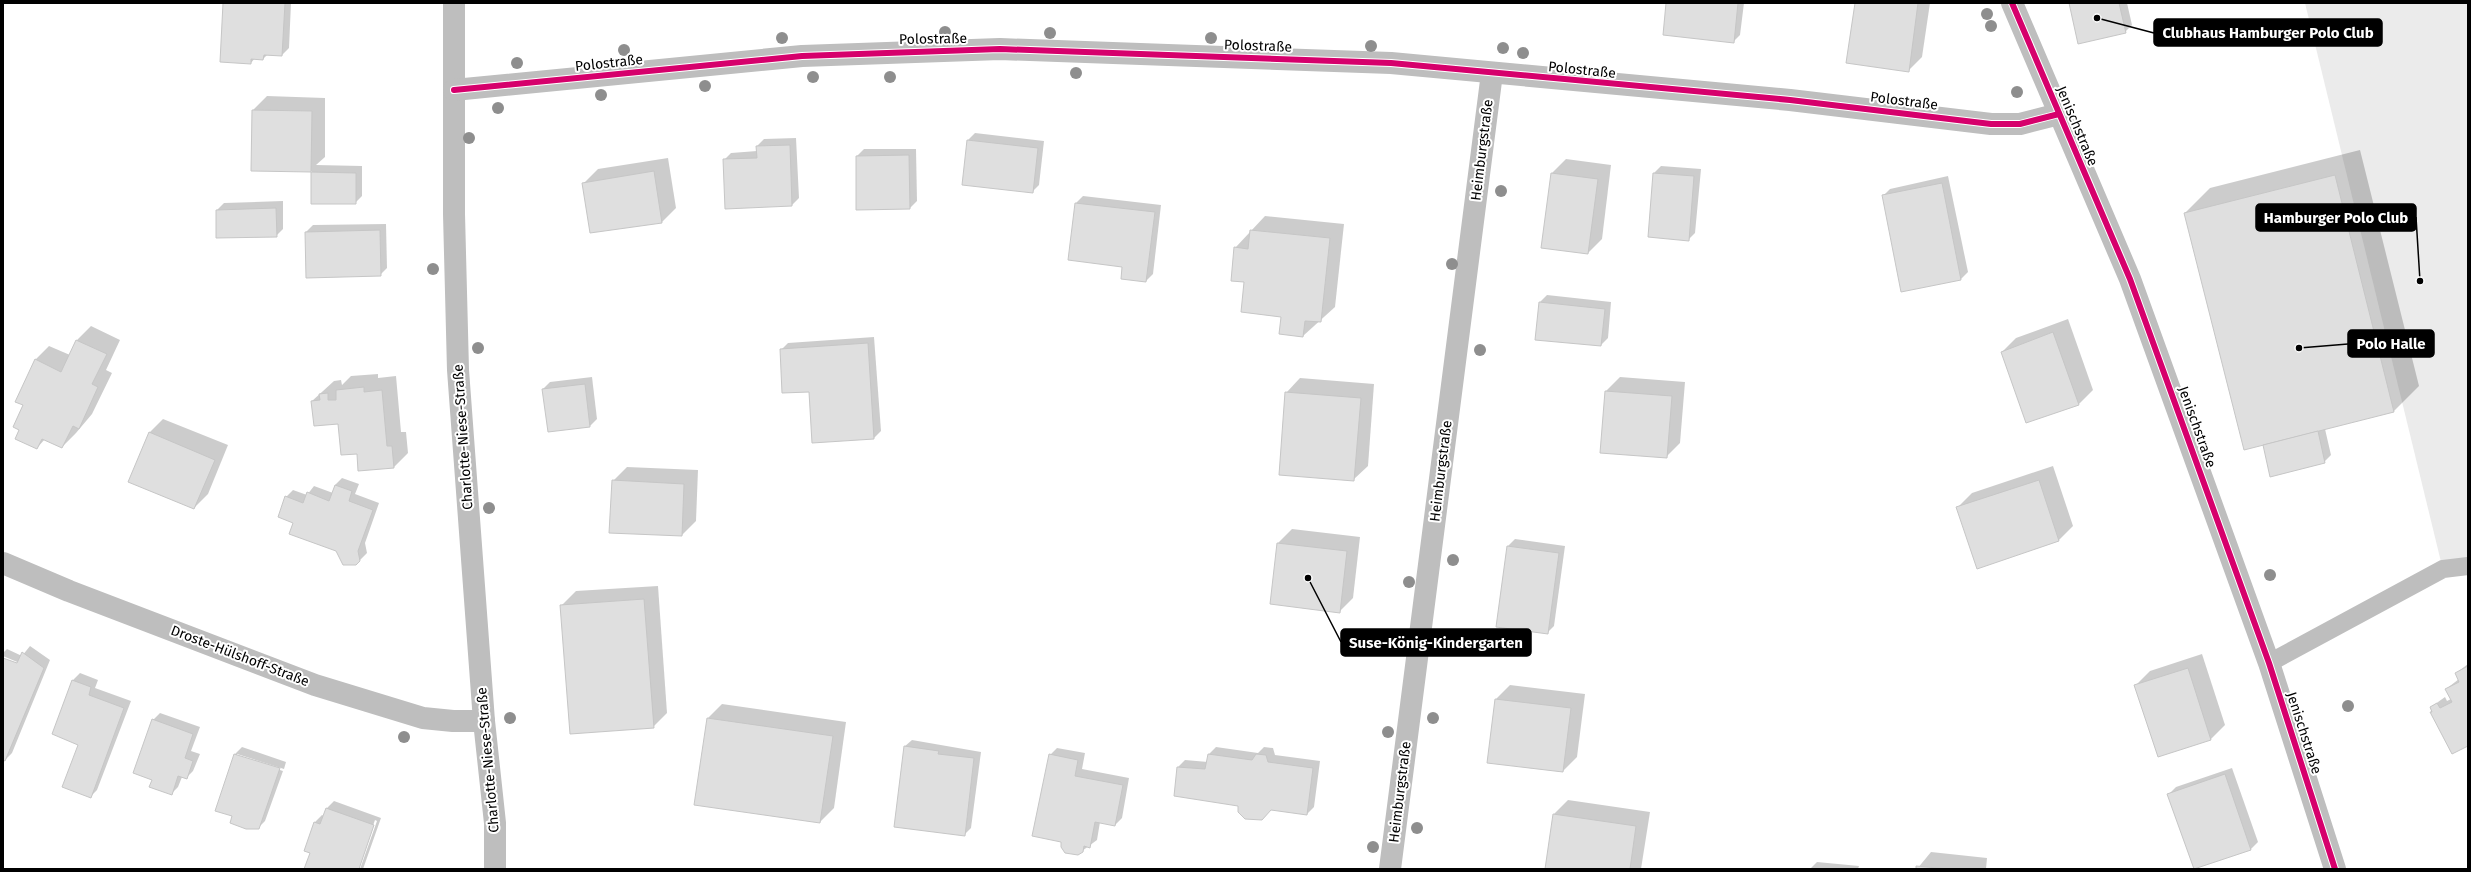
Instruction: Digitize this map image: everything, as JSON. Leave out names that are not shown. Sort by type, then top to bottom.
[{"type":"street","name":"Charlotte-Niese-Straße","points":[[454,3],[454,214],[458,370],[484,721],[495,823],[495,869]]},
{"type":"street","name":"Jenischstraße","points":[[2012,3],[2130,279],[2269,663],[2334,869]]},
{"type":"street","name":"Polostraße","points":[[454,90],[802,56],[1000,49],[1383,63],[1790,100],[1991,124],[2020,124],[2059,114]]},
{"type":"street","name":"Heimburgstraße","points":[[1390,869],[1492,73]]},
{"type":"street","name":"Droste-Hülshoff-Straße","points":[[3,564],[69,591],[315,685],[423,718],[453,721],[484,721]]},
{"type":"lane","points":[[2269,663],[2443,569],[2468,566]]},
{"type":"shaded area","points":[[2305,3],[2468,3],[2468,559],[2442,566]]},
{"type":"building","points":[[223,3],[285,3],[282,56],[264,55],[263,60],[251,59],[251,64],[220,62]]},
{"type":"building","points":[[1666,3],[1738,3],[1734,43],[1663,35]]},
{"type":"building","points":[[1855,3],[1918,3],[1909,72],[1846,63]]},
{"type":"building","points":[[2069,3],[2119,3],[2126,33],[2078,44]]},
{"type":"building","points":[[252,110],[312,111],[311,172],[251,171]]},
{"type":"building","points":[[967,140],[1038,148],[1033,193],[962,185]]},
{"type":"building","points":[[790,145],[792,206],[725,209],[723,159],[757,158],[756,146]]},
{"type":"building","points":[[909,155],[910,209],[856,210],[856,156]]},
{"type":"building","points":[[654,171],[662,223],[590,233],[582,183]]},
{"type":"building","points":[[311,172],[356,173],[356,204],[311,204]]},
{"type":"building","points":[[1551,173],[1598,179],[1588,254],[1541,248]]},
{"type":"building","points":[[1653,173],[1694,176],[1689,241],[1648,237]]},
{"type":"building","points":[[2335,175],[2394,412],[2244,450],[2184,213]]},
{"type":"building","points":[[1942,183],[1961,280],[1901,292],[1882,195]]},
{"type":"building","points":[[1075,203],[1155,212],[1146,282],[1121,279],[1122,267],[1068,260]]},
{"type":"building","points":[[276,208],[277,237],[216,238],[216,210]]},
{"type":"building","points":[[380,230],[381,276],[306,278],[305,232]]},
{"type":"building","points":[[1250,230],[1330,238],[1321,322],[1305,321],[1303,337],[1279,334],[1281,317],[1241,312],[1244,282],[1231,281],[1234,247],[1248,249]]},
{"type":"building","points":[[1539,302],[1605,309],[1601,346],[1535,340]]},
{"type":"building","points":[[2053,332],[2079,405],[2026,423],[2001,352]]},
{"type":"building","points":[[76,340],[107,354],[92,384],[98,387],[79,429],[73,426],[62,448],[42,439],[37,449],[15,439],[19,430],[13,427],[23,405],[15,402],[35,359],[61,372]]},
{"type":"building","points":[[868,343],[874,439],[812,443],[809,392],[782,393],[780,349]]},
{"type":"building","points":[[585,384],[590,427],[548,432],[542,389]]},
{"type":"building","points":[[364,387],[364,392],[382,390],[387,446],[392,446],[394,468],[358,471],[357,454],[341,455],[338,424],[314,426],[311,401],[320,400],[319,394],[328,393],[328,400],[336,400],[336,390]]},
{"type":"building","points":[[1605,391],[1672,396],[1667,458],[1600,453]]},
{"type":"building","points":[[1285,392],[1361,398],[1354,481],[1279,475]]},
{"type":"building","points":[[2318,431],[2325,463],[2270,477],[2263,445]]},
{"type":"building","points":[[149,432],[215,460],[194,509],[128,482]]},
{"type":"building","points":[[612,480],[684,484],[682,536],[609,533]]},
{"type":"building","points":[[2039,480],[2059,541],[1977,569],[1956,507]]},
{"type":"building","points":[[335,485],[352,491],[349,501],[373,510],[358,551],[360,561],[356,565],[343,565],[336,551],[289,534],[293,523],[278,517],[285,496],[303,503],[307,492],[329,501]]},
{"type":"building","points":[[1277,543],[1347,551],[1340,613],[1270,604]]},
{"type":"building","points":[[1507,546],[1559,553],[1548,634],[1496,627]]},
{"type":"building","points":[[644,599],[654,728],[570,734],[560,605]]},
{"type":"building","points":[[22,652],[44,668],[5,761],[3,760],[3,658],[17,663]]},
{"type":"building","points":[[2468,666],[2468,746],[2452,754],[2430,712],[2432,712],[2430,707],[2437,703],[2440,708],[2452,702],[2445,689],[2459,682],[2455,673]]},
{"type":"building","points":[[2188,668],[2211,740],[2158,757],[2134,685]]},
{"type":"building","points":[[72,680],[91,687],[89,695],[124,708],[91,798],[62,787],[78,745],[52,734]]},
{"type":"building","points":[[1495,699],[1571,708],[1563,772],[1487,763]]},
{"type":"building","points":[[707,718],[833,736],[820,823],[694,805]]},
{"type":"building","points":[[152,719],[193,734],[185,758],[193,761],[187,779],[178,776],[172,795],[149,787],[152,780],[133,773]]},
{"type":"building","points":[[904,746],[939,751],[938,754],[974,758],[965,836],[894,827]]},
{"type":"building","points":[[234,754],[280,768],[259,829],[246,829],[230,823],[232,816],[215,811]]},
{"type":"building","points":[[1049,754],[1078,760],[1075,776],[1123,785],[1115,826],[1095,822],[1090,848],[1084,846],[1083,852],[1078,855],[1065,853],[1061,847],[1061,842],[1032,836]]},
{"type":"building","points":[[1208,754],[1252,760],[1256,754],[1266,755],[1268,762],[1313,768],[1307,815],[1271,810],[1262,820],[1245,819],[1238,812],[1238,806],[1174,796],[1177,767],[1205,769]]},
{"type":"building","points":[[2225,774],[2251,850],[2194,869],[2167,794]]},
{"type":"building","points":[[326,808],[374,825],[359,869],[304,869],[310,853],[304,851],[314,822],[320,824]]},
{"type":"building","points":[[1553,814],[1636,826],[1630,869],[1545,869]]},
{"type":"building","points":[[1916,866],[1948,869],[1916,869]]},
{"type":"cycle path","points":[[2012,3],[2130,279],[2269,663],[2335,869]]},
{"type":"cycle path","points":[[454,90],[802,56],[1000,49],[1391,63],[1790,100],[1991,124],[2020,124],[2059,114]]},
{"type":"place","name":"Clubhaus Hamburger Polo Club","points":[[2097,18]]},
{"type":"place","name":"Hamburger Polo Club","points":[[2420,281]]},
{"type":"place","name":"Polo Halle","points":[[2299,348]]},
{"type":"place","name":"Suse-König-Kindergarten","points":[[1308,578]]}]
